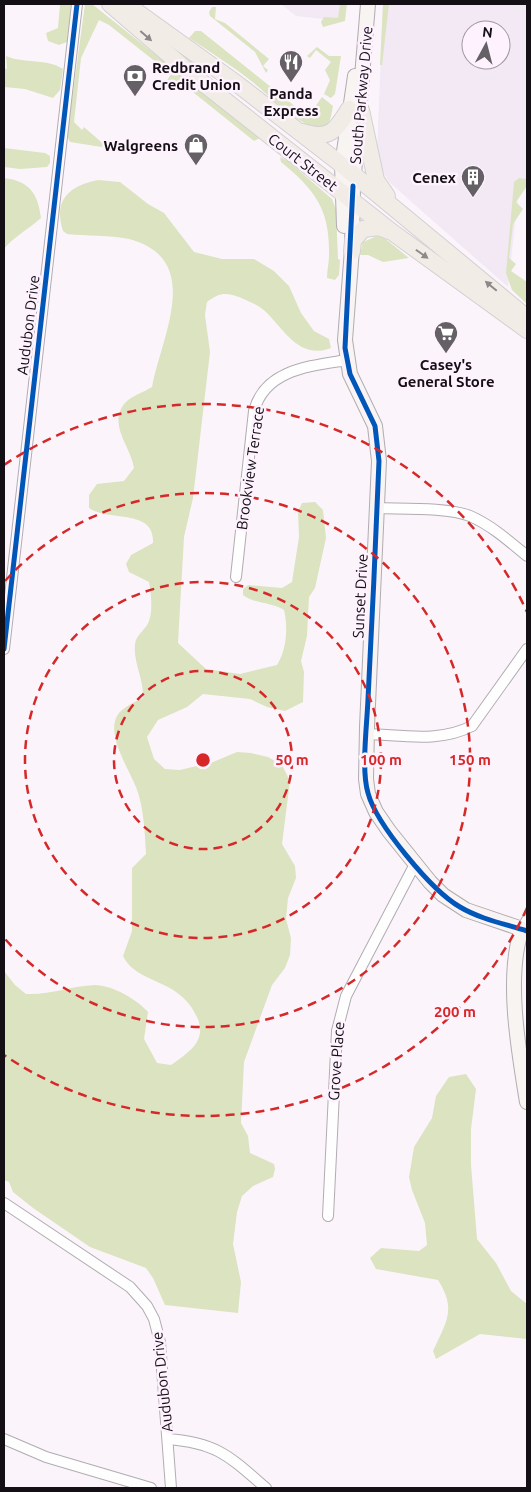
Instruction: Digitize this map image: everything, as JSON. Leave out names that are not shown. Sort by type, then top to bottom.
[{"type":"main road","name":"Court Street","points":[[110,4],[189,72],[347,183],[399,211],[527,318]]},
{"type":"main road","name":"Court Street","points":[[126,4],[296,130],[392,232],[527,330]]},
{"type":"main road","points":[[296,130],[317,136],[326,136],[333,132],[355,110],[376,180],[399,211]]},
{"type":"main road","points":[[352,251],[353,241],[363,229],[379,227],[392,232]]},
{"type":"street","name":"Audubon Drive","points":[[4,649],[77,4]]},
{"type":"street","name":"South Parkway Drive","points":[[347,183],[368,4]]},
{"type":"street","name":"Sunset Drive","points":[[347,183],[352,251],[345,340],[347,360],[354,382],[374,426],[379,461],[367,734],[366,780],[370,800],[380,819],[415,864],[437,889],[457,906],[525,927]]},
{"type":"street","name":"Sunset Drive","points":[[347,183],[349,286]]},
{"type":"street","name":"Brookview Terrace","points":[[236,577],[254,411],[258,400],[273,381],[285,373],[347,360]]},
{"type":"street","points":[[377,508],[453,512],[469,516],[495,530],[527,556]]},
{"type":"street","points":[[367,734],[440,737],[458,733],[472,726],[527,648]]},
{"type":"street","name":"Grove Place","points":[[328,1216],[337,1031],[340,1013],[346,996],[415,864]]},
{"type":"street","points":[[525,927],[517,950],[515,972],[517,1027],[527,1102]]},
{"type":"street","name":"Audubon Drive","points":[[4,1203],[122,1281],[147,1306],[154,1319],[160,1342],[171,1488]]},
{"type":"street","points":[[4,1439],[46,1457],[150,1488]]},
{"type":"street","points":[[168,1439],[194,1441],[216,1448],[230,1457],[266,1488]]},
{"type":"shaded area","points":[[281,4],[342,4],[340,21],[296,16]]},
{"type":"shaded area","points":[[383,4],[527,4],[527,180],[520,180],[508,287],[389,182],[379,165],[377,152]]},
{"type":"green space","points":[[60,4],[71,4],[67,42],[59,45],[48,41],[46,33],[58,28]]},
{"type":"green space","points":[[85,4],[92,4],[260,138],[254,141],[179,81],[166,82],[171,74],[109,25],[99,20],[81,58],[74,122],[82,130],[84,127],[108,148],[70,142],[67,136]]},
{"type":"green space","points":[[340,4],[347,4],[345,21],[323,27],[321,22],[324,17],[338,18]]},
{"type":"green space","points":[[383,4],[389,4],[382,65],[380,65]]},
{"type":"green space","points":[[212,7],[216,7],[215,19],[225,23],[269,59],[263,66],[268,70],[266,73],[255,52],[210,16],[209,12]]},
{"type":"green space","points":[[195,31],[201,31],[301,111],[312,111],[322,97],[333,106],[328,123],[325,126],[317,127],[309,125],[292,115],[243,74],[189,38]]},
{"type":"green space","points":[[317,47],[329,56],[341,56],[335,94],[331,98],[324,94],[330,80],[325,70],[331,62],[316,50],[310,58],[307,56]]},
{"type":"green space","points":[[6,56],[20,60],[50,63],[63,69],[60,90],[53,98],[25,89],[4,87],[4,68],[7,69]]},
{"type":"green space","points":[[4,148],[45,153],[50,156],[50,163],[47,167],[20,169],[4,167]]},
{"type":"green space","points":[[280,157],[288,161],[332,199],[336,210],[338,259],[340,260],[339,275],[335,280],[327,278],[329,239],[323,213],[311,192],[281,162]]},
{"type":"green space","points":[[4,178],[20,182],[31,190],[38,202],[41,218],[11,241],[4,249]]},
{"type":"green space","points":[[519,178],[527,179],[527,186],[516,202],[523,209],[513,224],[509,258],[516,264],[511,271],[527,282],[527,304],[512,290],[506,273],[514,182]]},
{"type":"green space","points":[[98,180],[120,182],[148,204],[164,213],[194,252],[222,259],[254,259],[274,271],[289,286],[301,313],[314,331],[329,339],[331,348],[320,351],[302,347],[294,342],[263,310],[239,297],[222,294],[207,302],[205,315],[210,352],[193,498],[184,537],[178,643],[206,669],[240,674],[277,665],[283,652],[286,638],[284,610],[247,598],[243,595],[243,589],[248,585],[282,588],[292,582],[299,537],[298,511],[302,503],[315,502],[323,510],[326,538],[315,588],[309,597],[307,636],[301,661],[304,672],[303,702],[285,711],[267,707],[250,699],[203,694],[187,707],[158,720],[147,737],[154,759],[165,769],[180,770],[213,762],[237,752],[251,753],[268,757],[282,765],[290,781],[282,844],[295,866],[296,878],[288,898],[286,919],[291,938],[290,955],[285,968],[272,985],[244,1062],[241,1123],[248,1136],[250,1153],[274,1164],[275,1169],[273,1177],[253,1186],[242,1196],[237,1212],[233,1244],[241,1282],[238,1313],[165,1305],[153,1278],[146,1268],[90,1247],[33,1208],[13,1192],[9,1182],[4,1180],[4,971],[15,985],[26,994],[95,985],[117,990],[131,998],[148,1012],[144,1039],[157,1063],[171,1065],[184,1056],[194,1046],[200,1033],[197,1017],[189,1004],[180,995],[138,972],[129,965],[123,956],[132,931],[132,868],[146,854],[141,803],[117,745],[114,725],[117,716],[122,710],[143,698],[135,644],[137,637],[146,627],[150,617],[149,582],[129,572],[126,564],[131,555],[153,543],[152,532],[147,525],[139,520],[98,512],[89,508],[89,495],[97,484],[124,481],[134,468],[119,427],[118,419],[125,403],[152,387],[169,323],[172,281],[166,264],[152,249],[129,239],[67,234],[63,231],[60,211],[66,196],[79,186]]},
{"type":"green space","points":[[377,236],[383,237],[409,258],[383,262],[368,255],[360,255],[363,242]]},
{"type":"green space","points":[[466,1074],[476,1089],[471,1129],[471,1165],[477,1239],[496,1263],[511,1291],[527,1304],[527,1339],[480,1334],[436,1359],[433,1351],[448,1316],[447,1300],[438,1280],[376,1269],[370,1258],[381,1248],[419,1251],[427,1245],[425,1223],[409,1177],[414,1147],[432,1118],[436,1096],[449,1077]]},
{"type":"cycle path","points":[[4,649],[77,4]]},
{"type":"cycle path","points":[[353,186],[345,348],[350,374],[375,426],[379,461],[365,747],[365,772],[368,793],[373,806],[393,838],[421,872],[448,899],[476,915],[527,931]]},
{"type":"place","name":"Panda Express","points":[[291,83]]},
{"type":"place","name":"Redbrand Credit Union","points":[[135,97]]},
{"type":"place","name":"Walgreens","points":[[196,166]]},
{"type":"place","name":"Cenex","points":[[473,198]]},
{"type":"place","name":"Casey's General Store","points":[[446,354]]}]
